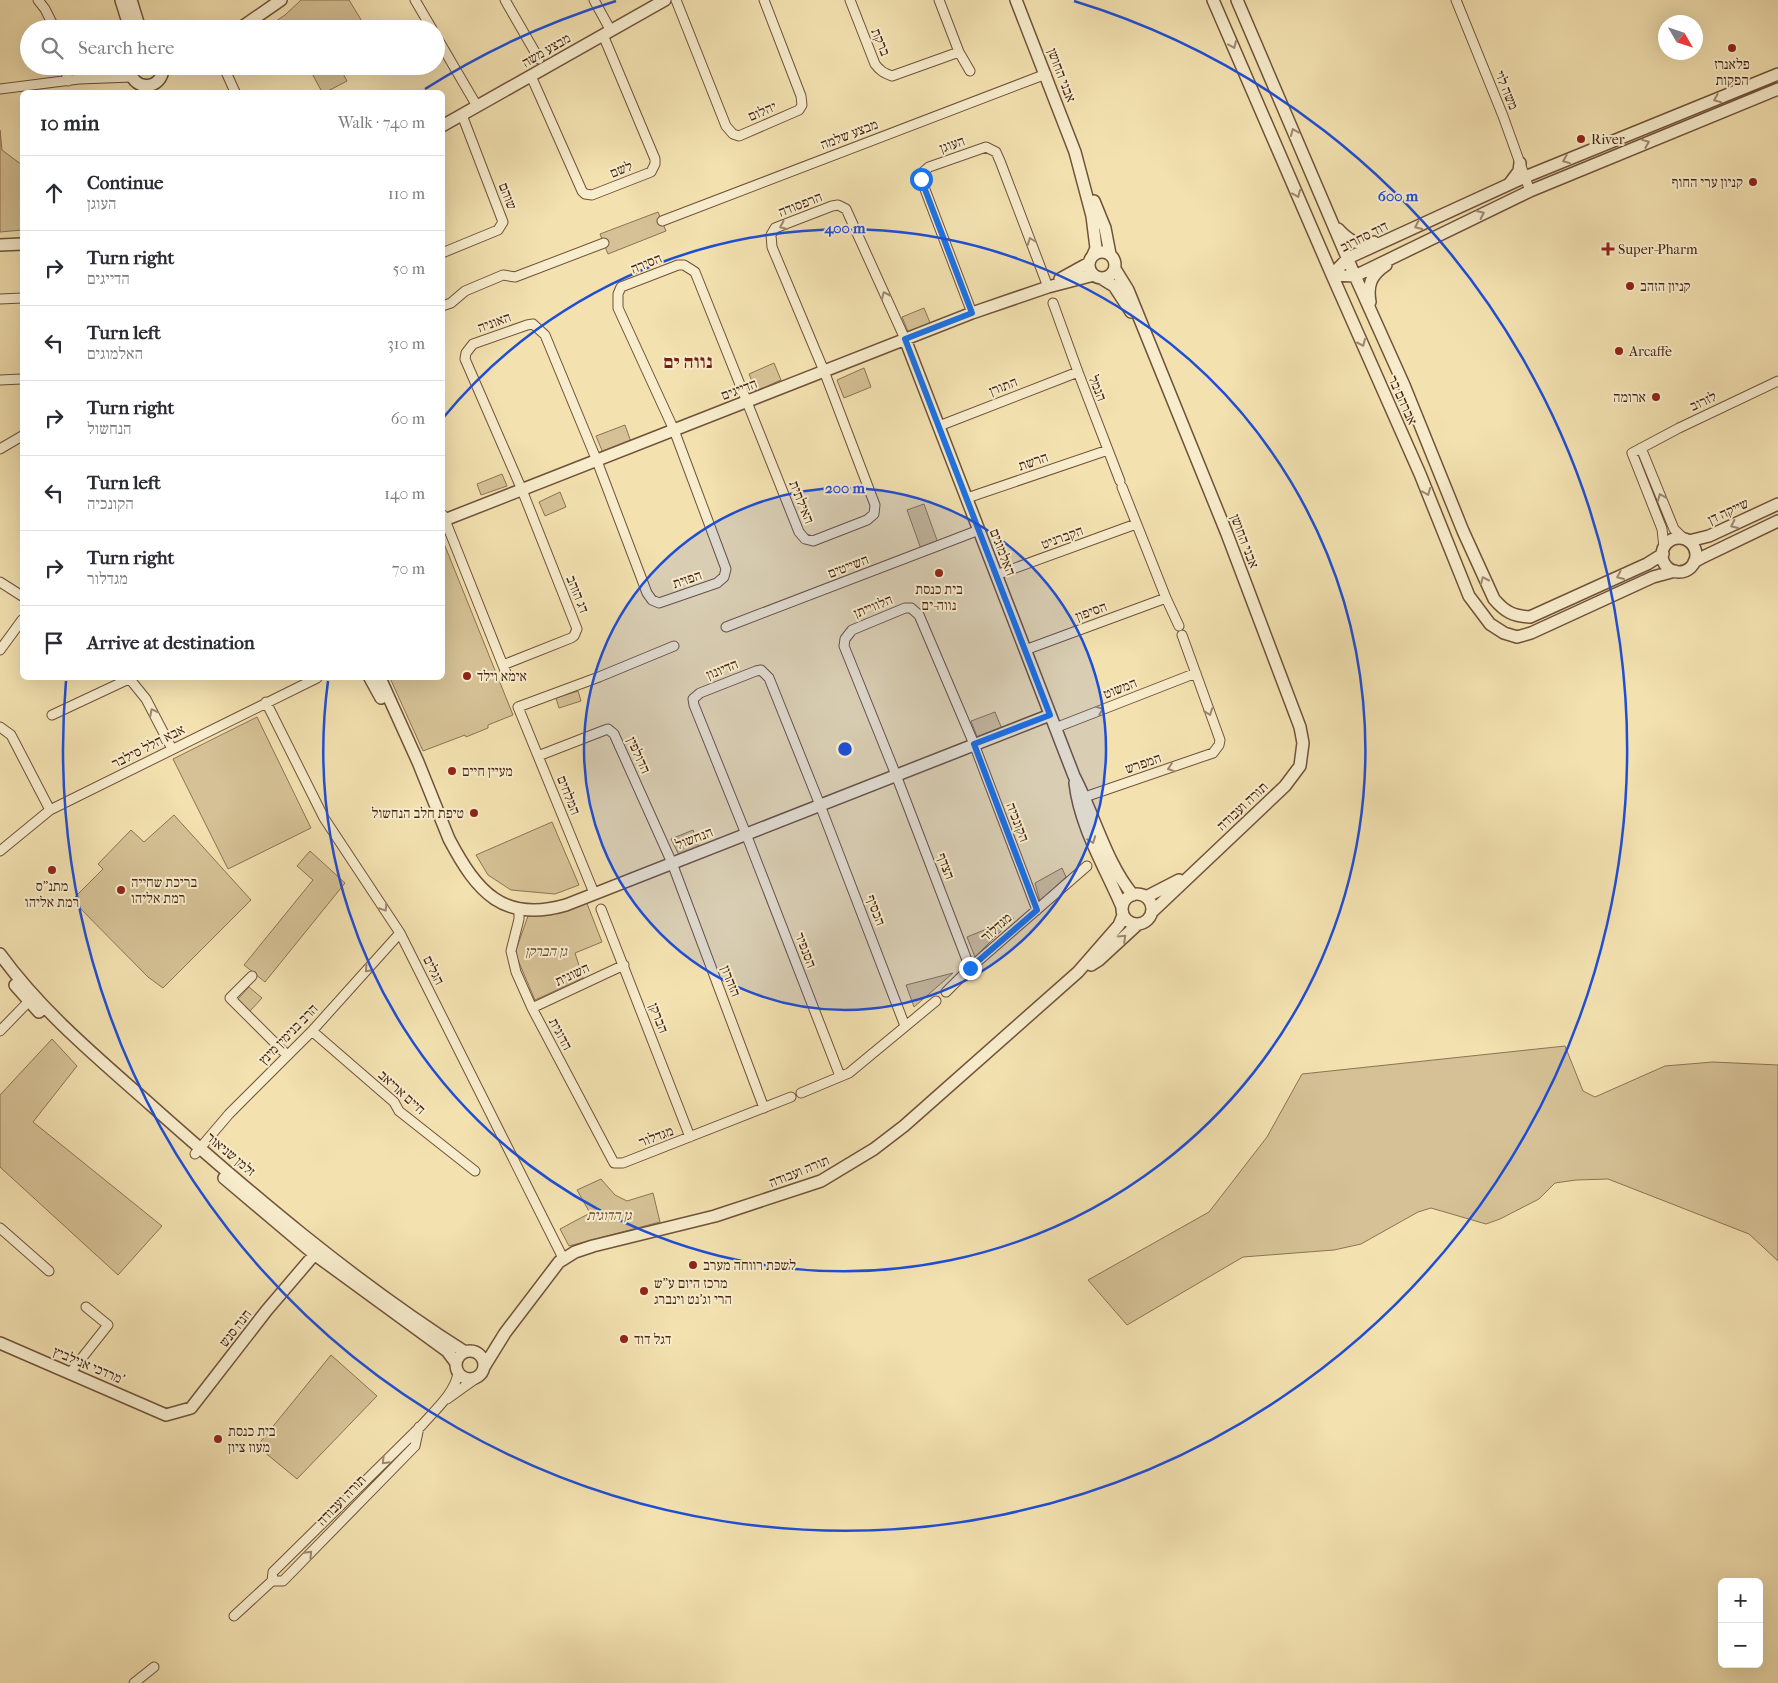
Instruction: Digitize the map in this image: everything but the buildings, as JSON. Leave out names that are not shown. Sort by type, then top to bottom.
[{"type":"street","points":[[38,0],[50,20]]},
{"type":"street","points":[[121,0],[127,20]]},
{"type":"street","points":[[131,0],[137,20]]},
{"type":"street","points":[[252,20],[281,0]]},
{"type":"street","points":[[415,0],[427,20]]},
{"type":"street","points":[[505,0],[539,59]]},
{"type":"street","points":[[594,0],[607,33]]},
{"type":"street","name":"מבצע משה","points":[[445,124],[665,0]]},
{"type":"street","name":"יהלום","points":[[676,0],[726,126],[733,134],[738,136],[799,110],[802,105],[802,96],[764,0]]},
{"type":"street","name":"ברקת","points":[[850,0],[874,64],[885,74],[892,76],[959,52]]},
{"type":"street","points":[[938,0],[959,52],[970,72]]},
{"type":"street","name":"אבני החושן","points":[[1016,0],[1046,74],[1077,162],[1105,228],[1110,254]]},
{"type":"street","name":"אברהם בר","points":[[1213,0],[1420,474],[1469,596],[1490,624],[1508,635],[1517,637],[1531,633],[1653,577],[1675,571]]},
{"type":"street","name":"אברהם בר","points":[[1237,0],[1355,276],[1404,385],[1494,599],[1502,608],[1517,616],[1530,617],[1647,564],[1664,551]]},
{"type":"street","name":"משה לוי","points":[[1456,0],[1503,116],[1530,191]]},
{"type":"street","name":"לשם","points":[[532,76],[582,191],[585,194],[592,195],[651,172],[655,159],[607,33]]},
{"type":"street","points":[[445,51],[477,106]]},
{"type":"street","name":"מבצע שלמה","points":[[662,221],[1046,74]]},
{"type":"street","name":"דוד סחרוב","points":[[1332,275],[1348,258],[1525,177],[1778,74]]},
{"type":"street","points":[[67,75],[68,81]]},
{"type":"street","points":[[227,75],[234,90]]},
{"type":"street","points":[[0,89],[79,79],[135,77],[149,86],[159,87]]},
{"type":"street","name":"דוד סחרוב","points":[[1332,275],[1355,276],[1421,242],[1530,191],[1778,89]]},
{"type":"street","name":"שוהם","points":[[445,252],[498,230],[503,222],[462,115]]},
{"type":"street","name":"העוגן","points":[[972,313],[921,179],[922,173],[929,167],[986,147],[996,152],[1048,287]]},
{"type":"street","name":"אבני החושן","points":[[1077,162],[1092,216],[1096,248],[1091,259]]},
{"type":"street","points":[[1508,185],[1519,171],[1520,163]]},
{"type":"street","name":"הרפסודה","points":[[824,372],[771,241],[771,235],[776,228],[832,206],[838,205],[846,209],[905,339]]},
{"type":"street","points":[[1331,218],[1339,230],[1356,243],[1368,244],[1397,236]]},
{"type":"street","points":[[1373,316],[1368,291],[1372,277],[1421,242]]},
{"type":"street","points":[[445,305],[451,303],[465,291],[503,275],[515,277],[604,243]]},
{"type":"street","points":[[0,245],[20,244]]},
{"type":"street","points":[[1101,251],[1110,254],[1115,260],[1115,269],[1109,276],[1098,276],[1090,270],[1091,259],[1101,251]]},
{"type":"street","name":"הדייגים","points":[[1048,287],[1091,259]]},
{"type":"street","name":"הסירה","points":[[674,430],[618,308],[617,302],[618,294],[622,287],[670,268],[684,265],[695,272],[748,402]]},
{"type":"street","name":"אבני החושן","points":[[1115,269],[1128,290],[1227,534],[1300,727],[1303,743],[1302,755]]},
{"type":"street","name":"אבני החושן","points":[[1098,276],[1114,286],[1122,296],[1149,342]]},
{"type":"street","name":"הדייגים","points":[[445,518],[597,461],[972,313],[1048,287],[1098,276]]},
{"type":"street","points":[[0,299],[20,298]]},
{"type":"street","name":"הנמל","points":[[1054,303],[1078,372],[1136,524],[1196,673],[1220,740],[1216,750]]},
{"type":"street","name":"האוניה","points":[[522,490],[465,360],[466,353],[473,344],[527,325],[533,324],[539,328],[545,335],[597,461]]},
{"type":"street","name":"האלמוגים","points":[[905,339],[1074,776],[1098,856],[1123,911]]},
{"type":"street","name":"האילתית","points":[[748,402],[799,532],[805,539],[813,541],[867,520],[874,514],[875,505],[824,372]]},
{"type":"street","name":"התורן","points":[[939,426],[1078,372]]},
{"type":"street","points":[[0,380],[20,379]]},
{"type":"street","name":"לזרוב","points":[[1664,551],[1662,529],[1632,453],[1679,428],[1778,381]]},
{"type":"street","name":"הפזית","points":[[597,461],[649,597],[659,603],[717,583],[724,577],[726,569],[674,430]]},
{"type":"street","points":[[0,449],[20,437]]},
{"type":"street","points":[[1641,448],[1674,529],[1696,551],[1694,562]]},
{"type":"street","name":"הרשת","points":[[967,498],[1108,450]]},
{"type":"street","name":"דג הזהב","points":[[445,524],[504,669],[571,638],[577,629],[522,490]]},
{"type":"street","name":"שייקה דן","points":[[1686,540],[1709,536],[1778,504]]},
{"type":"street","points":[[1686,540],[1672,540],[1664,551],[1665,564],[1675,571],[1686,570],[1703,557],[1778,521]]},
{"type":"street","name":"הקברניט","points":[[996,575],[1136,524]]},
{"type":"street","name":"השייטים","points":[[726,627],[979,530]]},
{"type":"street","points":[[0,582],[20,595]]},
{"type":"street","name":"הסיפון","points":[[1025,650],[1166,598]]},
{"type":"street","name":"הלווייתן","points":[[896,775],[844,646],[845,639],[852,630],[905,608],[911,608],[919,615],[974,744]]},
{"type":"street","points":[[0,650],[20,623]]},
{"type":"street","name":"המלחים","points":[[594,893],[518,707],[599,677],[674,646]]},
{"type":"street","name":"הדיונון","points":[[746,834],[694,705],[694,699],[700,693],[761,670],[769,678],[820,804]]},
{"type":"street","name":"המשוט","points":[[1055,728],[1196,673]]},
{"type":"street","points":[[52,715],[126,680]]},
{"type":"street","points":[[132,680],[146,699],[172,749]]},
{"type":"street","name":"אבא הלל סילבר","points":[[0,851],[50,810],[313,680]]},
{"type":"street","name":"הנחשול","points":[[371,680],[418,762]]},
{"type":"street","name":"הנחשול","points":[[381,680],[418,762],[449,840],[472,877],[485,892],[497,901],[519,910],[552,909],[1050,715]]},
{"type":"street","name":"הגלים","points":[[266,702],[324,818],[400,933],[563,1258]]},
{"type":"street","points":[[0,727],[11,735],[50,810]]},
{"type":"street","name":"הדולפין","points":[[538,756],[605,730],[612,731],[672,863]]},
{"type":"street","name":"הקונכיה","points":[[974,744],[1037,910]]},
{"type":"street","name":"המפרש","points":[[1081,798],[1213,753],[1216,750]]},
{"type":"street","name":"תורה ועבודה","points":[[1152,912],[1285,786],[1300,766],[1302,755]]},
{"type":"street","name":"הצדף","points":[[896,775],[970,968]]},
{"type":"street","name":"האלמוגים","points":[[1081,798],[1119,876],[1133,895]]},
{"type":"street","name":"הכסיף","points":[[820,804],[905,1026]]},
{"type":"street","name":"הסנפיר","points":[[746,834],[840,1076]]},
{"type":"street","name":"הזהרון","points":[[672,863],[764,1108]]},
{"type":"street","name":"מגדלור","points":[[946,992],[970,968],[1087,866]]},
{"type":"street","name":"תורה ועבודה","points":[[1146,897],[1194,872]]},
{"type":"street","points":[[1138,894],[1146,897],[1151,904],[1152,912],[1147,920],[1138,924],[1129,922],[1123,911],[1126,899],[1138,894]]},
{"type":"street","name":"הדוגית","points":[[519,910],[519,919],[511,951],[513,963],[532,1008],[614,1163]]},
{"type":"street","name":"הברקן","points":[[601,910],[690,1137]]},
{"type":"street","name":"תורה ועבודה","points":[[484,1367],[505,1333],[563,1258],[593,1246],[744,1207],[821,1181],[874,1149],[904,1126],[1078,972],[1119,925],[1123,911]]},
{"type":"street","name":"תורה ועבודה","points":[[1078,972],[1099,960],[1138,924]]},
{"type":"street","name":"הרב בנימין מינץ","points":[[197,1151],[229,1114],[312,1031],[400,933]]},
{"type":"street","name":"זלמן שניאור","points":[[0,954],[31,999]]},
{"type":"street","name":"השונית","points":[[532,1008],[624,965]]},
{"type":"street","name":"זלמן שניאור","points":[[0,966],[31,999],[98,1058],[197,1151],[317,1251],[447,1351],[457,1368]]},
{"type":"street","points":[[252,976],[230,998],[288,1055]]},
{"type":"street","points":[[0,1031],[31,999]]},
{"type":"street","points":[[801,1093],[849,1073],[936,1001]]},
{"type":"street","name":"חיים אריאב","points":[[312,1031],[394,1102],[399,1111],[475,1171]]},
{"type":"street","name":"מגדלור","points":[[614,1163],[623,1163],[791,1098]]},
{"type":"street","points":[[0,1228],[49,1271]]},
{"type":"street","name":"זלמן שניאור","points":[[317,1251],[377,1290],[465,1352]]},
{"type":"street","name":"חנה סנש","points":[[166,1415],[191,1408],[317,1251]]},
{"type":"street","points":[[70,1373],[108,1325],[86,1307]]},
{"type":"street","name":"תורה ועבודה","points":[[481,1355],[505,1333]]},
{"type":"street","name":"מרדכי אנילביץ'","points":[[0,1343],[166,1415]]},
{"type":"street","points":[[473,1351],[481,1355],[484,1367],[481,1374],[475,1379],[464,1378],[457,1368],[459,1356],[465,1352],[473,1351]]},
{"type":"street","name":"תורה ועבודה","points":[[234,1616],[272,1581],[273,1572],[442,1402],[457,1382],[457,1368]]},
{"type":"street","name":"תורה ועבודה","points":[[442,1402],[475,1379]]},
{"type":"street","name":"תורה ועבודה","points":[[272,1581],[283,1581],[415,1446],[419,1427]]},
{"type":"street","points":[[134,1683],[154,1667]]},
{"type":"green space","points":[[301,0],[349,0],[361,20],[278,20]]},
{"type":"green space","points":[[313,75],[344,75],[347,81],[330,90],[321,90]]},
{"type":"green space","points":[[0,130],[2,150],[20,164],[20,230],[0,232]]},
{"type":"green space","points":[[658,212],[666,231],[608,254],[600,234]]},
{"type":"green space","points":[[924,308],[931,325],[909,334],[902,317]]},
{"type":"green space","points":[[774,363],[781,380],[756,391],[749,374]]},
{"type":"green space","points":[[864,368],[871,387],[844,398],[837,380]]},
{"type":"green space","points":[[625,425],[631,442],[603,453],[596,436]]},
{"type":"green space","points":[[502,474],[507,486],[481,495],[477,484]]},
{"type":"green space","points":[[560,492],[566,507],[545,516],[539,502]]},
{"type":"green space","points":[[924,504],[938,543],[921,549],[907,510]]},
{"type":"green space","points":[[445,546],[513,715],[488,725],[488,728],[466,737],[465,735],[423,751],[391,680],[445,680]]},
{"type":"green space","points":[[578,691],[581,701],[559,708],[556,698]]},
{"type":"green space","points":[[995,712],[1002,729],[978,739],[971,721]]},
{"type":"green space","points":[[257,717],[311,828],[228,869],[173,759]]},
{"type":"green space","points":[[174,815],[251,900],[163,988],[148,977],[72,900],[103,869],[98,864],[131,830],[144,842]]},
{"type":"green space","points":[[552,822],[579,885],[555,894],[511,890],[488,875],[476,855]]},
{"type":"green space","points":[[693,830],[699,848],[679,855],[671,839]]},
{"type":"green space","points":[[310,851],[345,883],[265,982],[244,965],[313,880],[297,866]]},
{"type":"green space","points":[[1062,868],[1066,877],[1040,901],[1035,883]]},
{"type":"green space","name":"גן הברקן","points":[[586,901],[602,942],[575,953],[583,978],[535,1000],[515,953],[528,916],[556,912]]},
{"type":"green space","points":[[1014,918],[975,957],[967,937]]},
{"type":"green space","points":[[953,973],[914,1007],[906,985]]},
{"type":"green space","points":[[249,987],[262,998],[250,1011],[237,1000]]},
{"type":"green space","points":[[52,1039],[77,1066],[33,1122],[162,1226],[118,1275],[0,1167],[0,1095]]},
{"type":"green space","points":[[1565,1046],[1583,1091],[1595,1097],[1665,1066],[1713,1062],[1778,1065],[1778,1261],[1749,1234],[1608,1179],[1555,1183],[1539,1199],[1486,1224],[1431,1208],[1418,1212],[1361,1244],[1334,1250],[1243,1257],[1127,1325],[1088,1280],[1209,1212],[1267,1137],[1302,1074]]},
{"type":"green space","name":"גן הדוגית","points":[[601,1179],[615,1195],[627,1201],[653,1193],[660,1222],[569,1246],[560,1229],[590,1213],[577,1190]]},
{"type":"green space","points":[[331,1355],[377,1396],[297,1479],[257,1446]]},
{"type":"place","name":"פלאנרז הפקות","points":[[1732,48]]},
{"type":"place","name":"River","points":[[1581,139]]},
{"type":"place","name":"קניון ערי החוף","points":[[1753,182]]},
{"type":"place","name":"Super-Pharm","points":[[1608,249]]},
{"type":"place","name":"קניון הזהב","points":[[1630,286]]},
{"type":"place","name":"Arcaffe","points":[[1619,351]]},
{"type":"place","name":"ארומה","points":[[1656,397]]},
{"type":"place","name":"בית כנסת נווה-ים","points":[[939,573]]},
{"type":"place","name":"אימא וילד","points":[[467,676]]},
{"type":"place","name":"מעיין חיים","points":[[452,771]]},
{"type":"place","name":"טיפת חלב הנחשול","points":[[474,813]]},
{"type":"place","name":"מתנ\"ס רמת אליהו","points":[[52,870]]},
{"type":"place","name":"בריכת שחייה רמת אליהו","points":[[121,890]]},
{"type":"place","name":"לשכת רווחה מערב","points":[[693,1265]]},
{"type":"place","name":"מרכז היום ע\"ש הרי וג'נט וינברג","points":[[644,1291]]},
{"type":"place","name":"דגל דוד","points":[[624,1339]]},
{"type":"place","name":"בית כנסת מעוז ציון","points":[[218,1439]]},
{"type":"district","name":"נווה ים","points":[[688,361]]},
{"type":"route","points":[[921,179],[972,313],[905,339],[1050,715],[974,744],[1037,910],[970,968]]}]
